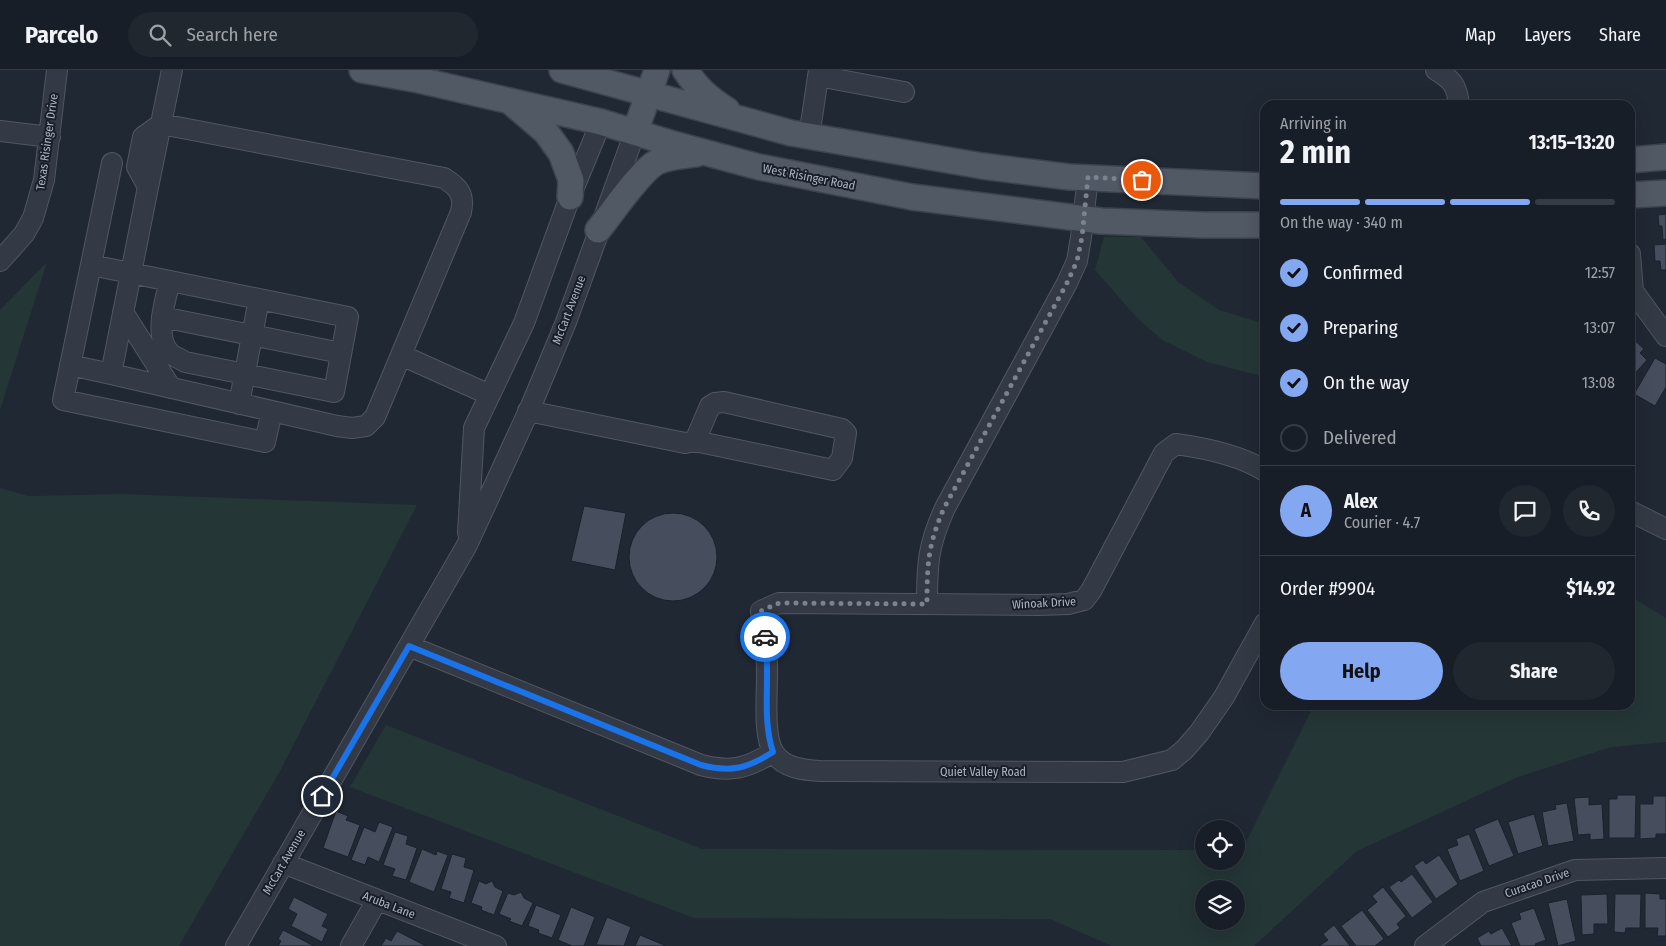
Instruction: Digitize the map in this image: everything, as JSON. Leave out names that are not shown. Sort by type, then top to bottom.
[{"type":"main road","name":"West Risinger Road","points":[[362,70],[419,80],[601,122],[759,167],[912,197],[1101,221],[1260,225]]},
{"type":"main road","points":[[562,70],[619,78],[649,95],[746,122],[810,137],[982,166],[1088,177],[1260,186]]},
{"type":"main road","name":"McCart Avenue","points":[[635,132],[658,70]]},
{"type":"main road","points":[[685,70],[696,87],[708,98],[746,122]]},
{"type":"main road","name":"McCart Avenue","points":[[601,122],[619,78]]},
{"type":"main road","points":[[510,101],[546,132],[562,153],[571,180],[570,197]]},
{"type":"main road","points":[[598,230],[646,170],[653,165],[670,158],[707,153]]},
{"type":"main road","points":[[1635,160],[1666,157]]},
{"type":"main road","points":[[1635,195],[1666,193]]},
{"type":"street","name":"Texas Risinger Drive","points":[[0,261],[24,234],[33,218],[44,180],[56,70]]},
{"type":"street","points":[[111,374],[172,70]]},
{"type":"street","points":[[810,137],[819,73],[904,92]]},
{"type":"street","points":[[1450,73],[1459,100]]},
{"type":"street","name":"McCart Avenue","points":[[467,545],[474,428],[524,323],[570,197],[601,122]]},
{"type":"street","points":[[70,365],[352,428],[366,426],[375,417],[461,212],[463,204],[460,193],[454,185],[444,178],[161,124]]},
{"type":"street","points":[[0,131],[50,137]]},
{"type":"street","name":"McCart Avenue","points":[[236,946],[467,545],[566,322],[635,132]]},
{"type":"street","points":[[112,163],[63,400],[265,442],[272,411]]},
{"type":"street","points":[[927,604],[928,558],[935,529],[944,508],[1067,283],[1077,261],[1088,177]]},
{"type":"street","points":[[91,265],[348,317],[334,392],[185,362],[170,354],[164,344],[161,332],[162,317],[170,281]]},
{"type":"street","points":[[1635,294],[1666,336]]},
{"type":"street","points":[[239,404],[259,299]]},
{"type":"street","points":[[123,312],[171,388]]},
{"type":"street","points":[[162,317],[342,353]]},
{"type":"street","points":[[401,355],[490,395]]},
{"type":"street","points":[[528,411],[685,443],[695,441],[832,470],[842,458],[846,433],[842,429],[724,402],[715,403],[710,406],[695,441]]},
{"type":"street","name":"Winoak Drive","points":[[773,752],[767,722],[767,666],[761,611],[779,603],[1039,605],[1068,604],[1084,600],[1091,591],[1164,453],[1176,444],[1229,456],[1260,468]]},
{"type":"street","points":[[1635,514],[1666,529]]},
{"type":"street","name":"Quiet Valley Road","points":[[773,752],[791,766],[802,770],[820,771],[1122,772],[1161,764],[1172,760],[1199,733],[1224,697],[1260,632]]},
{"type":"street","points":[[409,646],[701,765],[715,769],[732,770],[748,766],[773,752]]},
{"type":"street","name":"Aruba Lane","points":[[283,863],[496,946]]},
{"type":"street","name":"Curacao Drive","points":[[1425,946],[1482,902],[1575,870],[1666,868]]},
{"type":"street","points":[[352,946],[377,900]]},
{"type":"shaded area","points":[[1104,237],[1141,237],[1178,282],[1219,310],[1260,322],[1260,376],[1207,362],[1164,341],[1138,319],[1095,270]]},
{"type":"shaded area","points":[[47,262],[0,410],[0,310]]},
{"type":"shaded area","points":[[0,488],[28,496],[123,494],[417,505],[280,771],[179,946],[0,946]]},
{"type":"shaded area","points":[[1635,599],[1666,618],[1666,742],[1611,747],[1518,777],[1357,851],[1254,946],[1112,946],[1050,919],[694,918],[350,787],[386,725],[702,849],[1195,850],[1195,870],[1245,870],[1245,844],[1312,710],[1635,710]]},
{"type":"building","points":[[1666,214],[1666,239],[1663,240],[1662,226],[1659,226],[1658,215]]},
{"type":"building","points":[[1666,244],[1666,270],[1661,270],[1660,261],[1655,261],[1654,245]]},
{"type":"building","points":[[1635,341],[1644,349],[1640,353],[1647,360],[1635,373]]},
{"type":"building","points":[[1655,358],[1666,364],[1666,387],[1655,406],[1635,395]]},
{"type":"building","points":[[584,506],[626,513],[615,570],[571,561]]},
{"type":"building","points":[[673,513],[690,517],[704,526],[713,540],[717,557],[713,574],[704,588],[690,597],[673,601],[656,597],[642,588],[633,574],[629,557],[633,540],[642,526],[656,517]]},
{"type":"building","points":[[1617,795],[1636,795],[1635,838],[1609,838],[1609,799],[1617,799]]},
{"type":"building","points":[[1653,796],[1666,796],[1666,834],[1656,834],[1656,838],[1640,839],[1640,804],[1653,804]]},
{"type":"building","points":[[1589,797],[1589,805],[1602,804],[1604,839],[1590,840],[1590,834],[1578,835],[1574,798]]},
{"type":"building","points":[[1567,803],[1574,841],[1548,846],[1542,812],[1556,809],[1555,805]]},
{"type":"building","points":[[336,811],[348,816],[346,820],[360,825],[348,857],[323,848]]},
{"type":"building","points":[[1534,814],[1543,846],[1518,854],[1508,822]]},
{"type":"building","points":[[1498,819],[1514,856],[1489,866],[1474,829]]},
{"type":"building","points":[[379,822],[393,827],[379,862],[368,857],[365,865],[351,860],[364,827],[375,832]]},
{"type":"building","points":[[395,832],[408,836],[406,844],[417,848],[406,880],[392,876],[395,869],[383,865]]},
{"type":"building","points":[[1469,834],[1484,871],[1460,881],[1447,849],[1458,845],[1456,839]]},
{"type":"building","points":[[422,849],[436,855],[437,851],[448,855],[434,892],[409,882]]},
{"type":"building","points":[[452,854],[466,858],[464,867],[474,870],[464,903],[449,898],[451,892],[441,889]]},
{"type":"building","points":[[1439,855],[1458,884],[1436,899],[1414,866],[1423,860],[1426,864]]},
{"type":"building","points":[[1412,874],[1433,902],[1412,918],[1389,887],[1399,880],[1401,882]]},
{"type":"building","points":[[479,881],[486,884],[492,881],[495,887],[503,891],[494,915],[481,910],[482,907],[471,903]]},
{"type":"building","points":[[1383,887],[1406,916],[1397,924],[1400,928],[1388,937],[1367,910],[1377,902],[1372,896]]},
{"type":"building","points":[[521,892],[524,898],[533,903],[522,926],[509,921],[511,919],[499,914],[508,893],[514,895]]},
{"type":"building","points":[[1645,893],[1660,894],[1660,899],[1666,899],[1666,936],[1657,936],[1658,928],[1645,928]]},
{"type":"building","points":[[1607,894],[1608,924],[1594,924],[1594,934],[1582,935],[1581,895]]},
{"type":"building","points":[[1615,894],[1641,894],[1640,928],[1626,928],[1625,933],[1614,932]]},
{"type":"building","points":[[294,897],[328,914],[322,926],[328,929],[322,942],[291,926],[297,914],[288,909]]},
{"type":"building","points":[[1567,899],[1576,941],[1558,946],[1548,903]]},
{"type":"building","points":[[536,905],[561,915],[552,938],[538,933],[539,930],[528,926]]},
{"type":"building","points":[[571,907],[595,917],[584,946],[572,946],[558,940]]},
{"type":"building","points":[[1534,908],[1546,940],[1535,944],[1536,946],[1520,946],[1511,923],[1521,919],[1519,913]]},
{"type":"building","points":[[1362,910],[1384,939],[1375,946],[1356,946],[1341,926]]},
{"type":"building","points":[[607,917],[631,927],[624,946],[596,945]]},
{"type":"building","points":[[1334,925],[1350,946],[1319,946],[1328,940],[1323,934]]},
{"type":"building","points":[[1502,928],[1512,946],[1481,946],[1477,938],[1489,931],[1491,934]]},
{"type":"building","points":[[283,930],[314,946],[278,946],[281,941],[278,939]]},
{"type":"building","points":[[397,931],[426,946],[381,946],[386,938],[391,941]]},
{"type":"building","points":[[640,935],[664,945],[664,946],[635,946]]},
{"type":"way so far","points":[[765,637],[761,611],[779,603],[927,604],[929,550],[944,508],[1067,283],[1077,261],[1082,237],[1088,177],[1142,180]]},
{"type":"route","points":[[322,796],[409,646],[701,765],[715,769],[732,770],[748,766],[773,752],[767,722],[765,637]]}]
